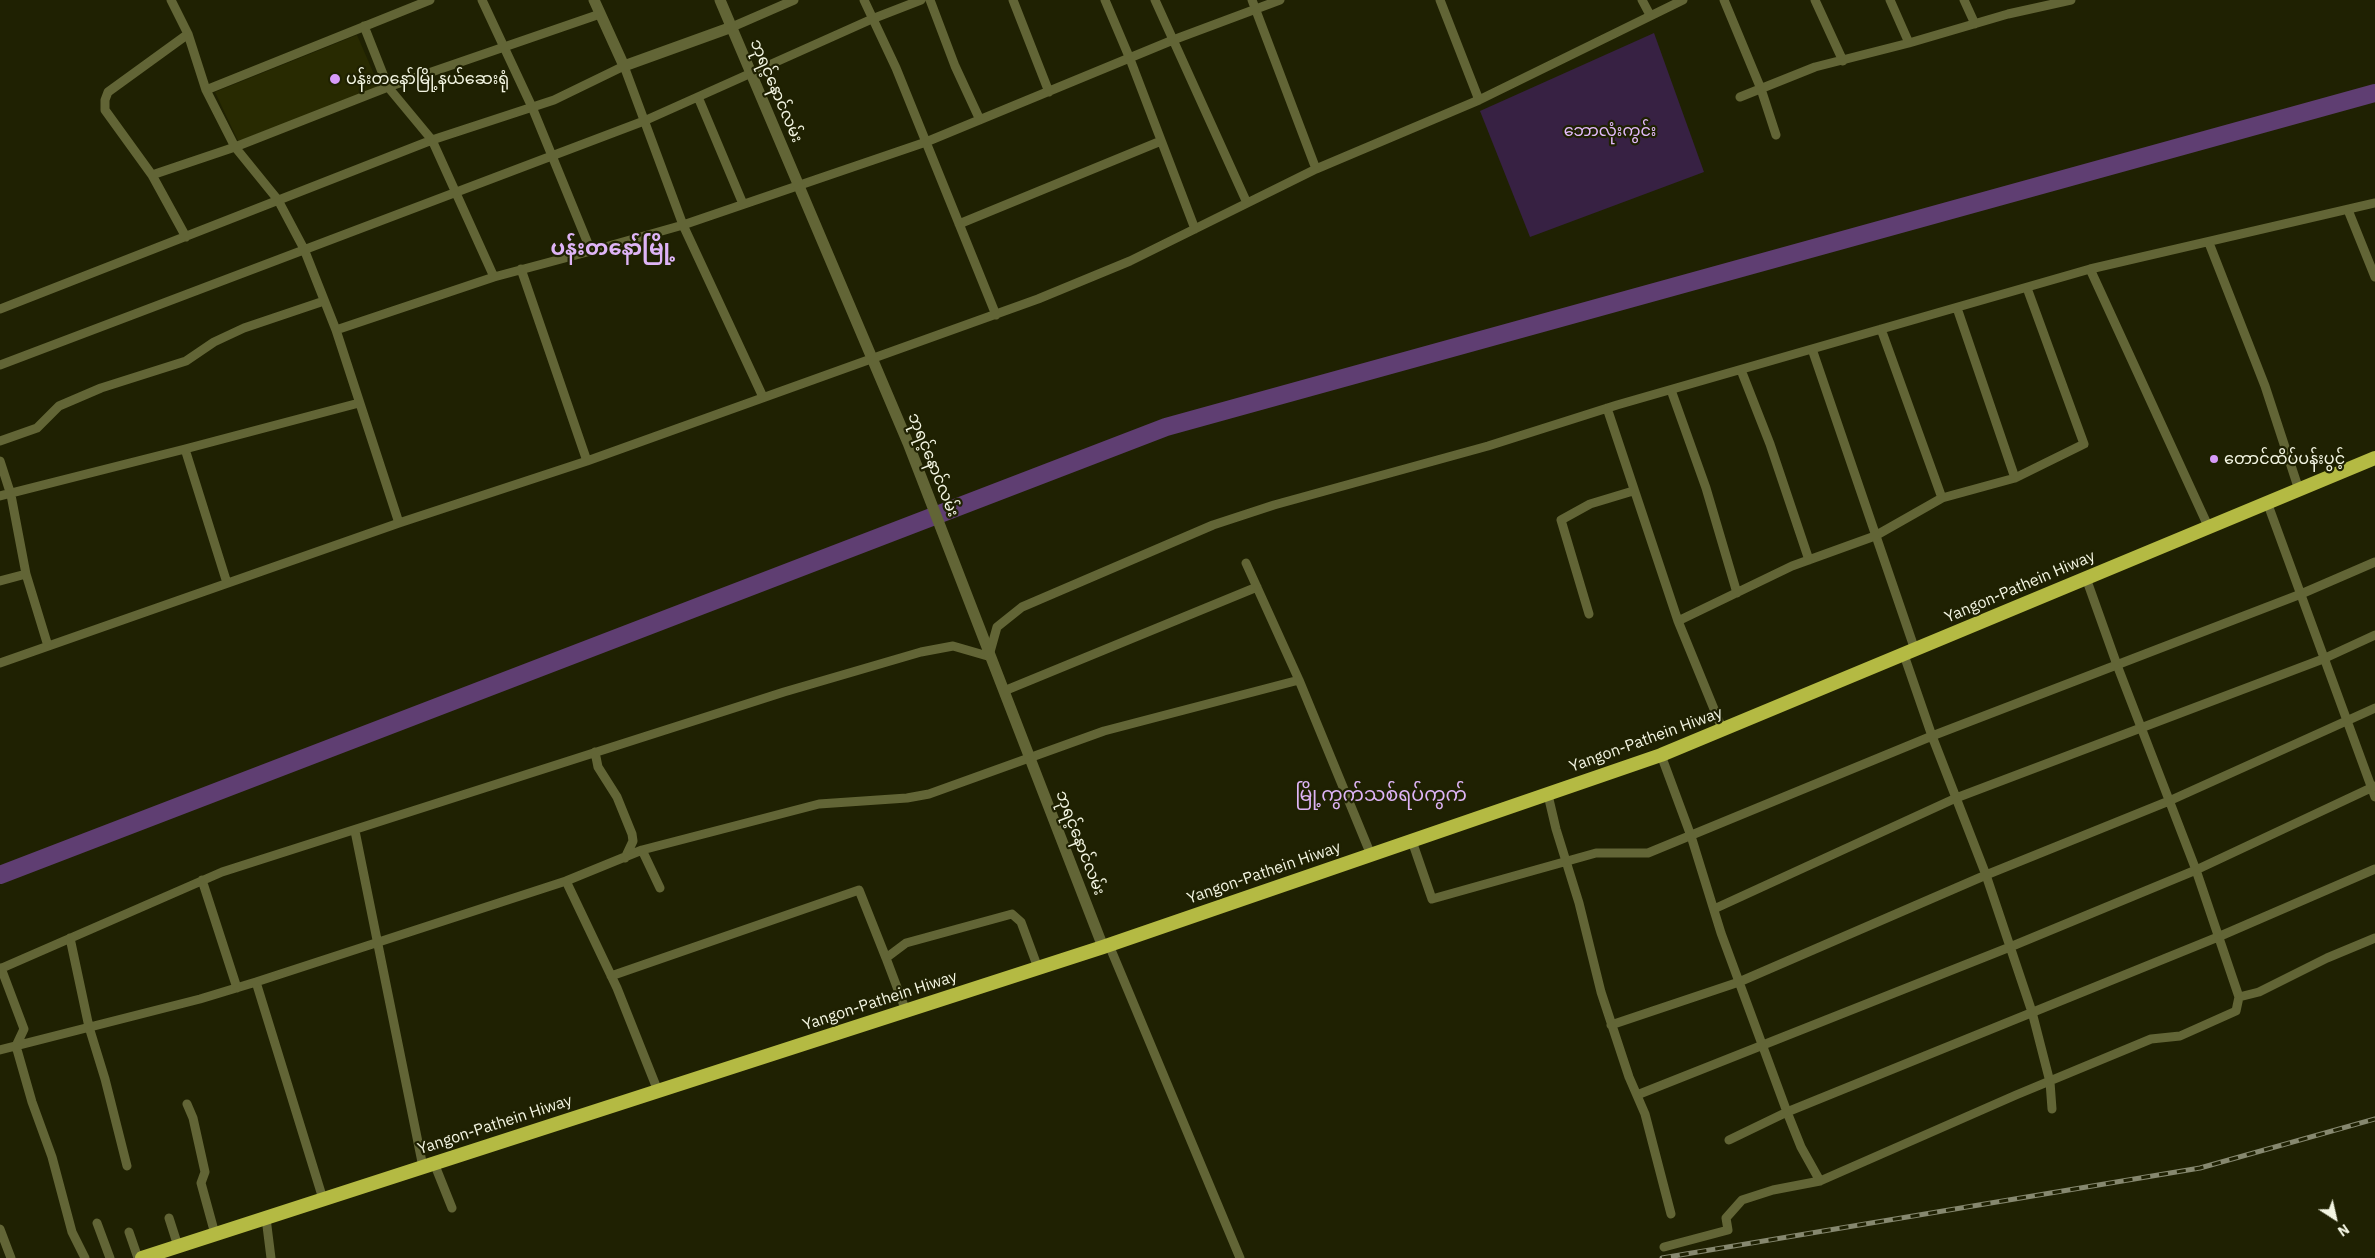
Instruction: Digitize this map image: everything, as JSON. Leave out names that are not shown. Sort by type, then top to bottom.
[{"type":"highway","name":"Yangon-Pathein Hiway","points":[[140,1258],[1106,946],[1661,755],[1723,731],[2208,526],[2375,458]]},
{"type":"street","points":[[171,0],[188,34],[206,90],[235,147],[278,200],[304,249],[336,330],[399,523]]},
{"type":"street","points":[[206,90],[430,0]]},
{"type":"street","points":[[482,0],[532,107],[591,251]]},
{"type":"street","points":[[594,0],[624,66],[683,225],[763,397]]},
{"type":"street","name":"ဘုရင့်နောင်လမ်း","points":[[720,0],[908,443],[990,652],[1029,759],[1106,946]]},
{"type":"street","points":[[0,309],[432,140],[554,100],[624,66],[732,27],[794,0]]},
{"type":"street","points":[[864,0],[926,142],[996,315]]},
{"type":"street","points":[[0,365],[644,121],[872,19],[921,0]]},
{"type":"street","points":[[930,0],[955,66],[980,120]]},
{"type":"street","points":[[1013,0],[1049,92]]},
{"type":"street","points":[[1105,0],[1130,58],[1196,228]]},
{"type":"street","points":[[1155,0],[1247,203]]},
{"type":"street","points":[[336,330],[494,277],[683,225],[797,184],[926,142],[1174,40],[1254,4],[1280,0]]},
{"type":"street","points":[[1440,0],[1479,100]]},
{"type":"street","points":[[1642,0],[1650,15]]},
{"type":"street","points":[[0,663],[399,523],[587,461],[996,315],[1130,261],[1316,169],[1479,100],[1683,0]]},
{"type":"street","points":[[1724,0],[1761,89],[1776,135]]},
{"type":"street","points":[[1815,0],[1842,61]]},
{"type":"street","points":[[1890,0],[1909,43]]},
{"type":"street","points":[[1964,0],[1975,24]]},
{"type":"street","points":[[1740,97],[1815,67],[1909,43],[2045,3],[2071,0]]},
{"type":"street","points":[[1254,4],[1316,169]]},
{"type":"street","points":[[152,175],[235,147],[388,88],[600,14]]},
{"type":"street","points":[[364,26],[388,88],[432,140],[494,277]]},
{"type":"street","points":[[186,237],[152,175],[105,110],[105,100],[108,92],[188,34]]},
{"type":"street","points":[[698,97],[743,204]]},
{"type":"street","points":[[959,224],[1161,141]]},
{"type":"street","points":[[85,1258],[72,1232],[52,1157],[32,1102],[16,1046],[24,1029],[0,968],[222,872],[355,831],[595,752],[921,652],[953,646],[990,652],[997,627],[1022,607],[1213,525],[1274,505],[1488,446],[1607,408],[2090,269],[2209,243],[2375,203]]},
{"type":"street","points":[[2348,210],[2375,278]]},
{"type":"street","points":[[2209,243],[2265,386],[2298,490]]},
{"type":"street","points":[[2090,269],[2208,526]]},
{"type":"street","points":[[521,270],[587,461]]},
{"type":"street","points":[[1678,621],[1809,560],[1875,536],[1942,498],[2015,478],[2084,444],[2027,288]]},
{"type":"street","points":[[0,441],[37,428],[58,406],[101,388],[186,361],[214,342],[244,328],[324,301]]},
{"type":"street","points":[[1957,308],[2015,478]]},
{"type":"street","points":[[1881,329],[1942,498]]},
{"type":"street","points":[[1812,349],[1875,536],[1910,652],[1932,736],[1986,875],[2032,1012],[2050,1082],[2052,1109]]},
{"type":"street","points":[[1741,370],[1770,444],[1809,560]]},
{"type":"street","points":[[1671,390],[1706,488],[1737,592]]},
{"type":"street","points":[[0,496],[359,403]]},
{"type":"street","points":[[1607,408],[1633,491],[1678,621],[1723,731]]},
{"type":"street","points":[[185,449],[226,583]]},
{"type":"street","points":[[0,461],[11,494],[26,574],[48,646]]},
{"type":"street","points":[[1589,614],[1561,520],[1590,504],[1633,491]]},
{"type":"street","points":[[2266,502],[2301,594],[2323,659],[2373,787],[2375,797]]},
{"type":"street","points":[[1412,841],[1432,899],[1596,853],[1648,853],[1932,736],[2301,594],[2375,562]]},
{"type":"street","points":[[1246,563],[1299,680],[1371,855]]},
{"type":"street","points":[[0,581],[26,574]]},
{"type":"street","points":[[1664,1246],[1728,1230],[1726,1218],[1742,1200],[1773,1190],[1820,1181],[2151,1039],[2180,1036],[2236,1012],[2239,997],[2196,870],[2141,729],[2086,578]]},
{"type":"street","points":[[1004,691],[1257,587]]},
{"type":"street","points":[[1714,909],[1956,798],[2323,659],[2375,636]]},
{"type":"street","points":[[0,1050],[237,988],[566,882],[642,850],[819,804],[907,798],[929,794],[1104,731],[1299,680]]},
{"type":"street","points":[[1611,1025],[1739,982],[1986,875],[2169,801],[2375,708]]},
{"type":"street","points":[[595,752],[598,767],[616,797],[632,834],[633,841],[625,858]]},
{"type":"street","points":[[1661,755],[1691,836],[1739,982],[1800,1147],[1820,1181]]},
{"type":"street","points":[[1636,1095],[2010,947],[2196,870],[2373,787]]},
{"type":"street","points":[[1548,795],[1611,1025],[1650,1132],[1671,1214]]},
{"type":"street","points":[[355,831],[378,944],[428,1165],[452,1208]]},
{"type":"street","points":[[642,850],[660,888]]},
{"type":"street","points":[[1729,1140],[1787,1112],[2218,937],[2375,868]]},
{"type":"street","points":[[202,880],[237,988]]},
{"type":"street","points":[[566,882],[612,976],[658,1091]]},
{"type":"street","points":[[612,976],[859,890],[906,1011]]},
{"type":"street","points":[[886,958],[906,943],[1012,914],[1021,922],[1038,968]]},
{"type":"street","points":[[70,938],[89,1028],[106,1079],[127,1166]]},
{"type":"street","points":[[2239,997],[2259,992],[2327,958],[2375,938]]},
{"type":"street","points":[[1106,946],[1240,1258]]},
{"type":"street","points":[[256,982],[323,1199]]},
{"type":"street","points":[[187,1104],[193,1118],[205,1172],[201,1182],[215,1234]]},
{"type":"street","points":[[169,1218],[178,1246]]},
{"type":"street","points":[[266,1218],[271,1258]]},
{"type":"street","points":[[96,1223],[110,1258]]},
{"type":"street","points":[[0,1228],[11,1258]]},
{"type":"street","points":[[129,1232],[140,1258]]},
{"type":"shaded area","points":[[357,35],[380,88],[238,141],[215,92]]},
{"type":"green space","name":"ဘောလုံးကွင်း","points":[[1654,33],[1704,172],[1530,237],[1480,111]]},
{"type":"waterway","points":[[0,875],[1166,427],[2375,93]]},
{"type":"railway","points":[[1662,1258],[2200,1168],[2375,1119]]},
{"type":"place","name":"ပန်းတနော်မြို့နယ်ဆေးရုံ","points":[[335,79]]},
{"type":"place","name":"တောင်ထိပ်ပန်းပွင့်","points":[[2214,459]]},
{"type":"district","name":"ပန်းတနော်မြို့","points":[[613,249]]},
{"type":"district","name":"မြို့ကွက်သစ်ရပ်ကွက်","points":[[1381,796]]}]
